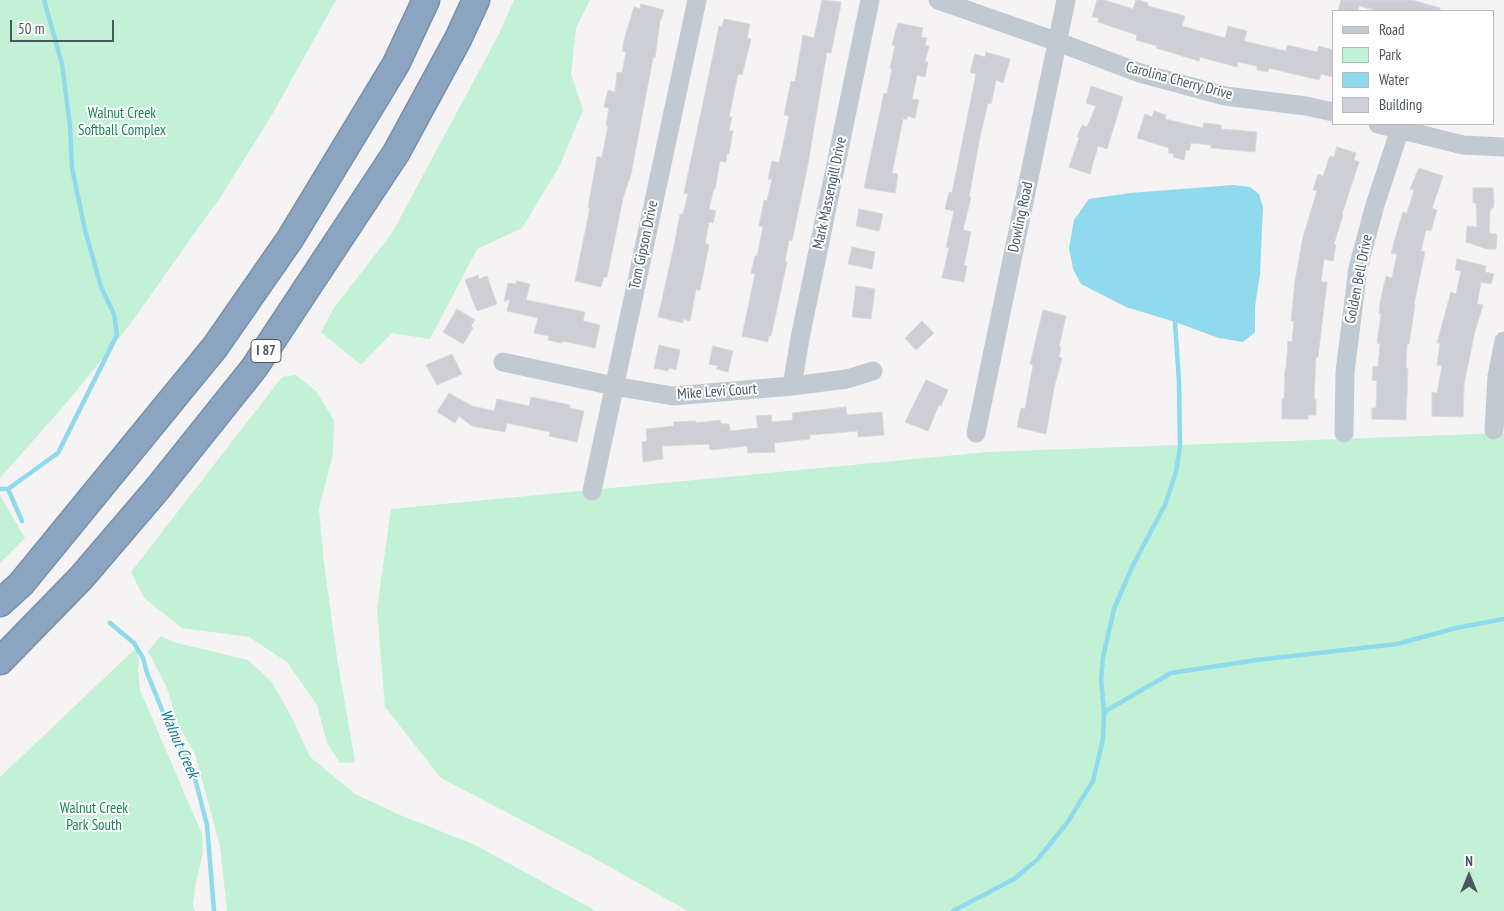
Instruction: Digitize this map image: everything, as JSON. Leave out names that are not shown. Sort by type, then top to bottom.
[{"type":"highway","points":[[0,603],[20,584],[215,347],[290,238],[396,64],[426,0]]},
{"type":"highway","name":"I 87","points":[[0,661],[81,578],[158,488],[254,368],[396,153],[458,39],[476,0]]},
{"type":"street","name":"Tom Gipson Drive","points":[[592,491],[697,0]]},
{"type":"street","name":"Mark Massengill Drive","points":[[792,386],[800,338],[870,0]]},
{"type":"street","name":"Carolina Cherry Drive","points":[[938,0],[1140,73],[1225,96],[1306,106],[1332,112]]},
{"type":"street","name":"Dowling Road","points":[[976,434],[1066,0]]},
{"type":"street","points":[[1382,125],[1463,145],[1504,147]]},
{"type":"street","name":"Golden Bell Drive","points":[[1344,434],[1345,372],[1358,268],[1375,205],[1400,129]]},
{"type":"street","points":[[1494,430],[1496,376],[1504,340]]},
{"type":"street","name":"Mike Levi Court","points":[[503,362],[614,386],[673,396],[792,386],[846,379],[873,371]]},
{"type":"green space","name":"Walnut Creek Softball Complex","points":[[0,0],[336,0],[273,113],[220,198],[134,319],[69,400],[0,478]]},
{"type":"green space","points":[[514,0],[590,0],[576,28],[571,74],[583,110],[559,167],[522,228],[477,249],[430,339],[392,333],[361,365],[321,332],[334,308],[392,233],[499,34]]},
{"type":"green space","points":[[296,375],[316,391],[334,420],[333,454],[319,509],[324,563],[337,658],[355,762],[340,763],[327,743],[317,705],[287,662],[249,637],[182,628],[144,598],[131,572],[282,377]]},
{"type":"green space","points":[[1504,433],[1504,911],[688,911],[592,857],[441,778],[385,707],[377,609],[391,509],[988,452]]},
{"type":"green space","points":[[0,495],[25,538],[0,563]]},
{"type":"green space","points":[[161,636],[173,642],[248,660],[272,682],[292,718],[310,757],[355,794],[400,815],[475,845],[596,911],[227,911],[220,846],[195,754],[177,722],[167,688],[148,651]]},
{"type":"green space","name":"Walnut Creek Park South","points":[[136,648],[139,659],[140,690],[202,834],[203,852],[195,887],[193,905],[195,911],[0,911],[0,777]]},
{"type":"water","points":[[1233,185],[1250,187],[1259,194],[1263,207],[1260,274],[1255,307],[1255,332],[1243,342],[1219,338],[1126,307],[1081,284],[1073,269],[1069,248],[1074,220],[1089,199],[1130,193]]},
{"type":"building","points":[[822,0],[841,2],[840,9],[831,53],[827,52],[807,169],[792,241],[789,240],[785,261],[787,262],[771,336],[769,336],[768,342],[742,336],[755,274],[751,273],[755,256],[757,256],[763,227],[759,226],[764,200],[767,201],[772,179],[768,179],[772,161],[779,163],[789,116],[784,115],[791,81],[795,82],[803,35],[814,38]]},
{"type":"building","points":[[1097,0],[1104,0],[1133,9],[1136,0],[1139,0],[1148,3],[1148,6],[1185,16],[1182,26],[1225,38],[1228,26],[1247,31],[1244,41],[1286,51],[1287,45],[1317,52],[1319,46],[1332,50],[1332,77],[1321,74],[1319,80],[1269,68],[1268,72],[1257,70],[1257,66],[1238,62],[1237,67],[1200,57],[1199,61],[1136,40],[1137,35],[1098,22],[1099,18],[1092,17]]},
{"type":"building","points":[[1341,0],[1412,0],[1440,8],[1440,10],[1373,10],[1359,6],[1358,10],[1338,10]]},
{"type":"building","points":[[641,4],[664,10],[660,20],[655,58],[653,58],[631,174],[623,198],[607,277],[604,277],[601,287],[575,281],[590,208],[588,208],[597,157],[602,157],[608,126],[606,126],[609,108],[604,107],[608,90],[615,92],[617,72],[622,73],[626,52],[622,51],[624,40],[634,7],[640,9]]},
{"type":"building","points":[[724,19],[750,24],[747,38],[751,39],[742,75],[738,74],[729,117],[732,117],[729,131],[733,131],[729,154],[727,153],[726,162],[720,161],[709,209],[716,211],[713,223],[709,222],[705,243],[709,245],[700,290],[696,290],[690,321],[683,319],[683,323],[658,317],[680,214],[683,214],[688,194],[684,193],[719,26],[722,27]]},
{"type":"building","points":[[898,23],[923,28],[921,37],[927,38],[925,45],[929,46],[925,61],[928,62],[925,77],[917,75],[912,99],[919,100],[915,118],[907,116],[907,119],[903,119],[892,173],[898,174],[895,193],[864,188],[884,93],[887,94],[895,46],[892,45]]},
{"type":"building","points":[[986,52],[1010,59],[1003,83],[996,80],[991,104],[988,103],[980,137],[969,197],[971,197],[963,230],[971,232],[964,265],[967,266],[964,282],[942,278],[949,248],[946,247],[954,211],[945,209],[949,192],[952,193],[976,74],[970,72],[975,54],[985,57]]},
{"type":"building","points":[[1091,86],[1123,97],[1107,149],[1098,146],[1090,174],[1069,167],[1082,125],[1087,127],[1096,106],[1086,103]]},
{"type":"building","points":[[1154,111],[1166,115],[1165,119],[1203,128],[1204,123],[1221,125],[1221,129],[1257,132],[1255,152],[1211,148],[1211,145],[1191,143],[1189,151],[1186,150],[1184,160],[1173,157],[1174,154],[1168,153],[1169,148],[1137,138],[1145,114],[1152,117]]},
{"type":"building","points":[[1337,147],[1356,153],[1354,160],[1359,162],[1334,244],[1336,245],[1333,261],[1324,259],[1321,282],[1327,282],[1318,357],[1316,357],[1314,399],[1316,399],[1316,415],[1308,415],[1308,419],[1282,419],[1282,399],[1284,399],[1288,341],[1292,342],[1294,321],[1291,321],[1295,281],[1303,237],[1317,191],[1313,190],[1318,174],[1323,176],[1330,156],[1334,157]]},
{"type":"building","points":[[1419,168],[1443,176],[1432,208],[1437,210],[1431,231],[1426,230],[1421,251],[1425,252],[1414,304],[1409,344],[1407,344],[1406,420],[1372,419],[1372,408],[1376,408],[1377,381],[1372,380],[1373,366],[1378,367],[1380,344],[1377,343],[1381,314],[1379,313],[1380,303],[1386,276],[1392,278],[1397,254],[1391,253],[1403,212],[1407,213],[1414,190],[1410,189]]},
{"type":"building","points":[[1473,188],[1493,188],[1494,203],[1490,212],[1489,233],[1496,234],[1497,236],[1496,249],[1487,249],[1466,242],[1467,226],[1477,227],[1476,203],[1473,203]]},
{"type":"building","points":[[859,209],[883,214],[879,231],[856,226]]},
{"type":"building","points":[[852,247],[875,252],[872,269],[848,264]]},
{"type":"building","points":[[1457,259],[1486,266],[1485,272],[1494,274],[1491,284],[1481,282],[1477,304],[1483,305],[1475,331],[1464,384],[1463,417],[1432,416],[1432,392],[1437,393],[1442,366],[1437,365],[1440,343],[1437,343],[1451,292],[1456,294],[1461,271],[1455,270]]},
{"type":"building","points":[[478,275],[479,279],[487,276],[497,304],[477,311],[465,280]]},
{"type":"building","points":[[517,281],[530,284],[526,300],[585,312],[583,321],[600,325],[595,348],[563,341],[562,343],[548,340],[549,336],[534,333],[538,318],[507,311],[510,299],[504,302],[508,283],[516,284]]},
{"type":"building","points":[[856,286],[875,289],[871,319],[852,317]]},
{"type":"building","points":[[457,309],[475,320],[471,326],[473,328],[463,344],[443,332]]},
{"type":"building","points":[[1043,310],[1066,316],[1059,347],[1061,347],[1059,357],[1062,358],[1054,388],[1046,434],[1017,427],[1021,408],[1025,409],[1033,365],[1030,364]]},
{"type":"building","points":[[922,321],[934,333],[916,350],[905,338]]},
{"type":"building","points":[[659,345],[680,350],[676,370],[669,368],[668,371],[654,368]]},
{"type":"building","points":[[713,346],[733,351],[728,372],[716,369],[718,366],[709,364]]},
{"type":"building","points":[[452,354],[462,374],[437,385],[426,365]]},
{"type":"building","points":[[926,380],[948,390],[941,406],[939,405],[928,431],[905,422]]},
{"type":"building","points":[[449,393],[472,406],[494,411],[497,399],[529,406],[531,397],[570,405],[570,408],[584,411],[577,442],[549,436],[550,432],[507,423],[505,432],[472,426],[459,416],[455,423],[437,412]]},
{"type":"building","points":[[846,407],[847,415],[882,412],[884,435],[858,437],[858,431],[810,435],[810,439],[774,443],[775,452],[748,453],[747,446],[710,450],[709,444],[662,446],[663,459],[643,462],[642,442],[647,441],[646,429],[674,426],[674,422],[696,421],[696,423],[720,420],[721,424],[729,424],[730,431],[758,428],[756,416],[771,415],[772,422],[793,420],[792,413]]},
{"type":"waterway","points":[[0,489],[8,489],[58,453],[117,335],[114,314],[101,287],[85,230],[72,168],[70,126],[62,64],[44,0]]},
{"type":"waterway","points":[[953,911],[1014,879],[1038,859],[1067,823],[1093,781],[1103,739],[1104,712],[1101,679],[1103,657],[1114,609],[1133,565],[1165,505],[1176,472],[1180,447],[1179,382],[1175,322]]},
{"type":"waterway","name":"Walnut Creek","points":[[8,489],[22,521]]},
{"type":"waterway","points":[[1104,712],[1171,673],[1257,660],[1397,644],[1456,628],[1504,619]]},
{"type":"waterway","name":"Walnut Creek","points":[[110,623],[134,643],[143,658],[163,712],[192,767],[207,825],[214,911]]}]
